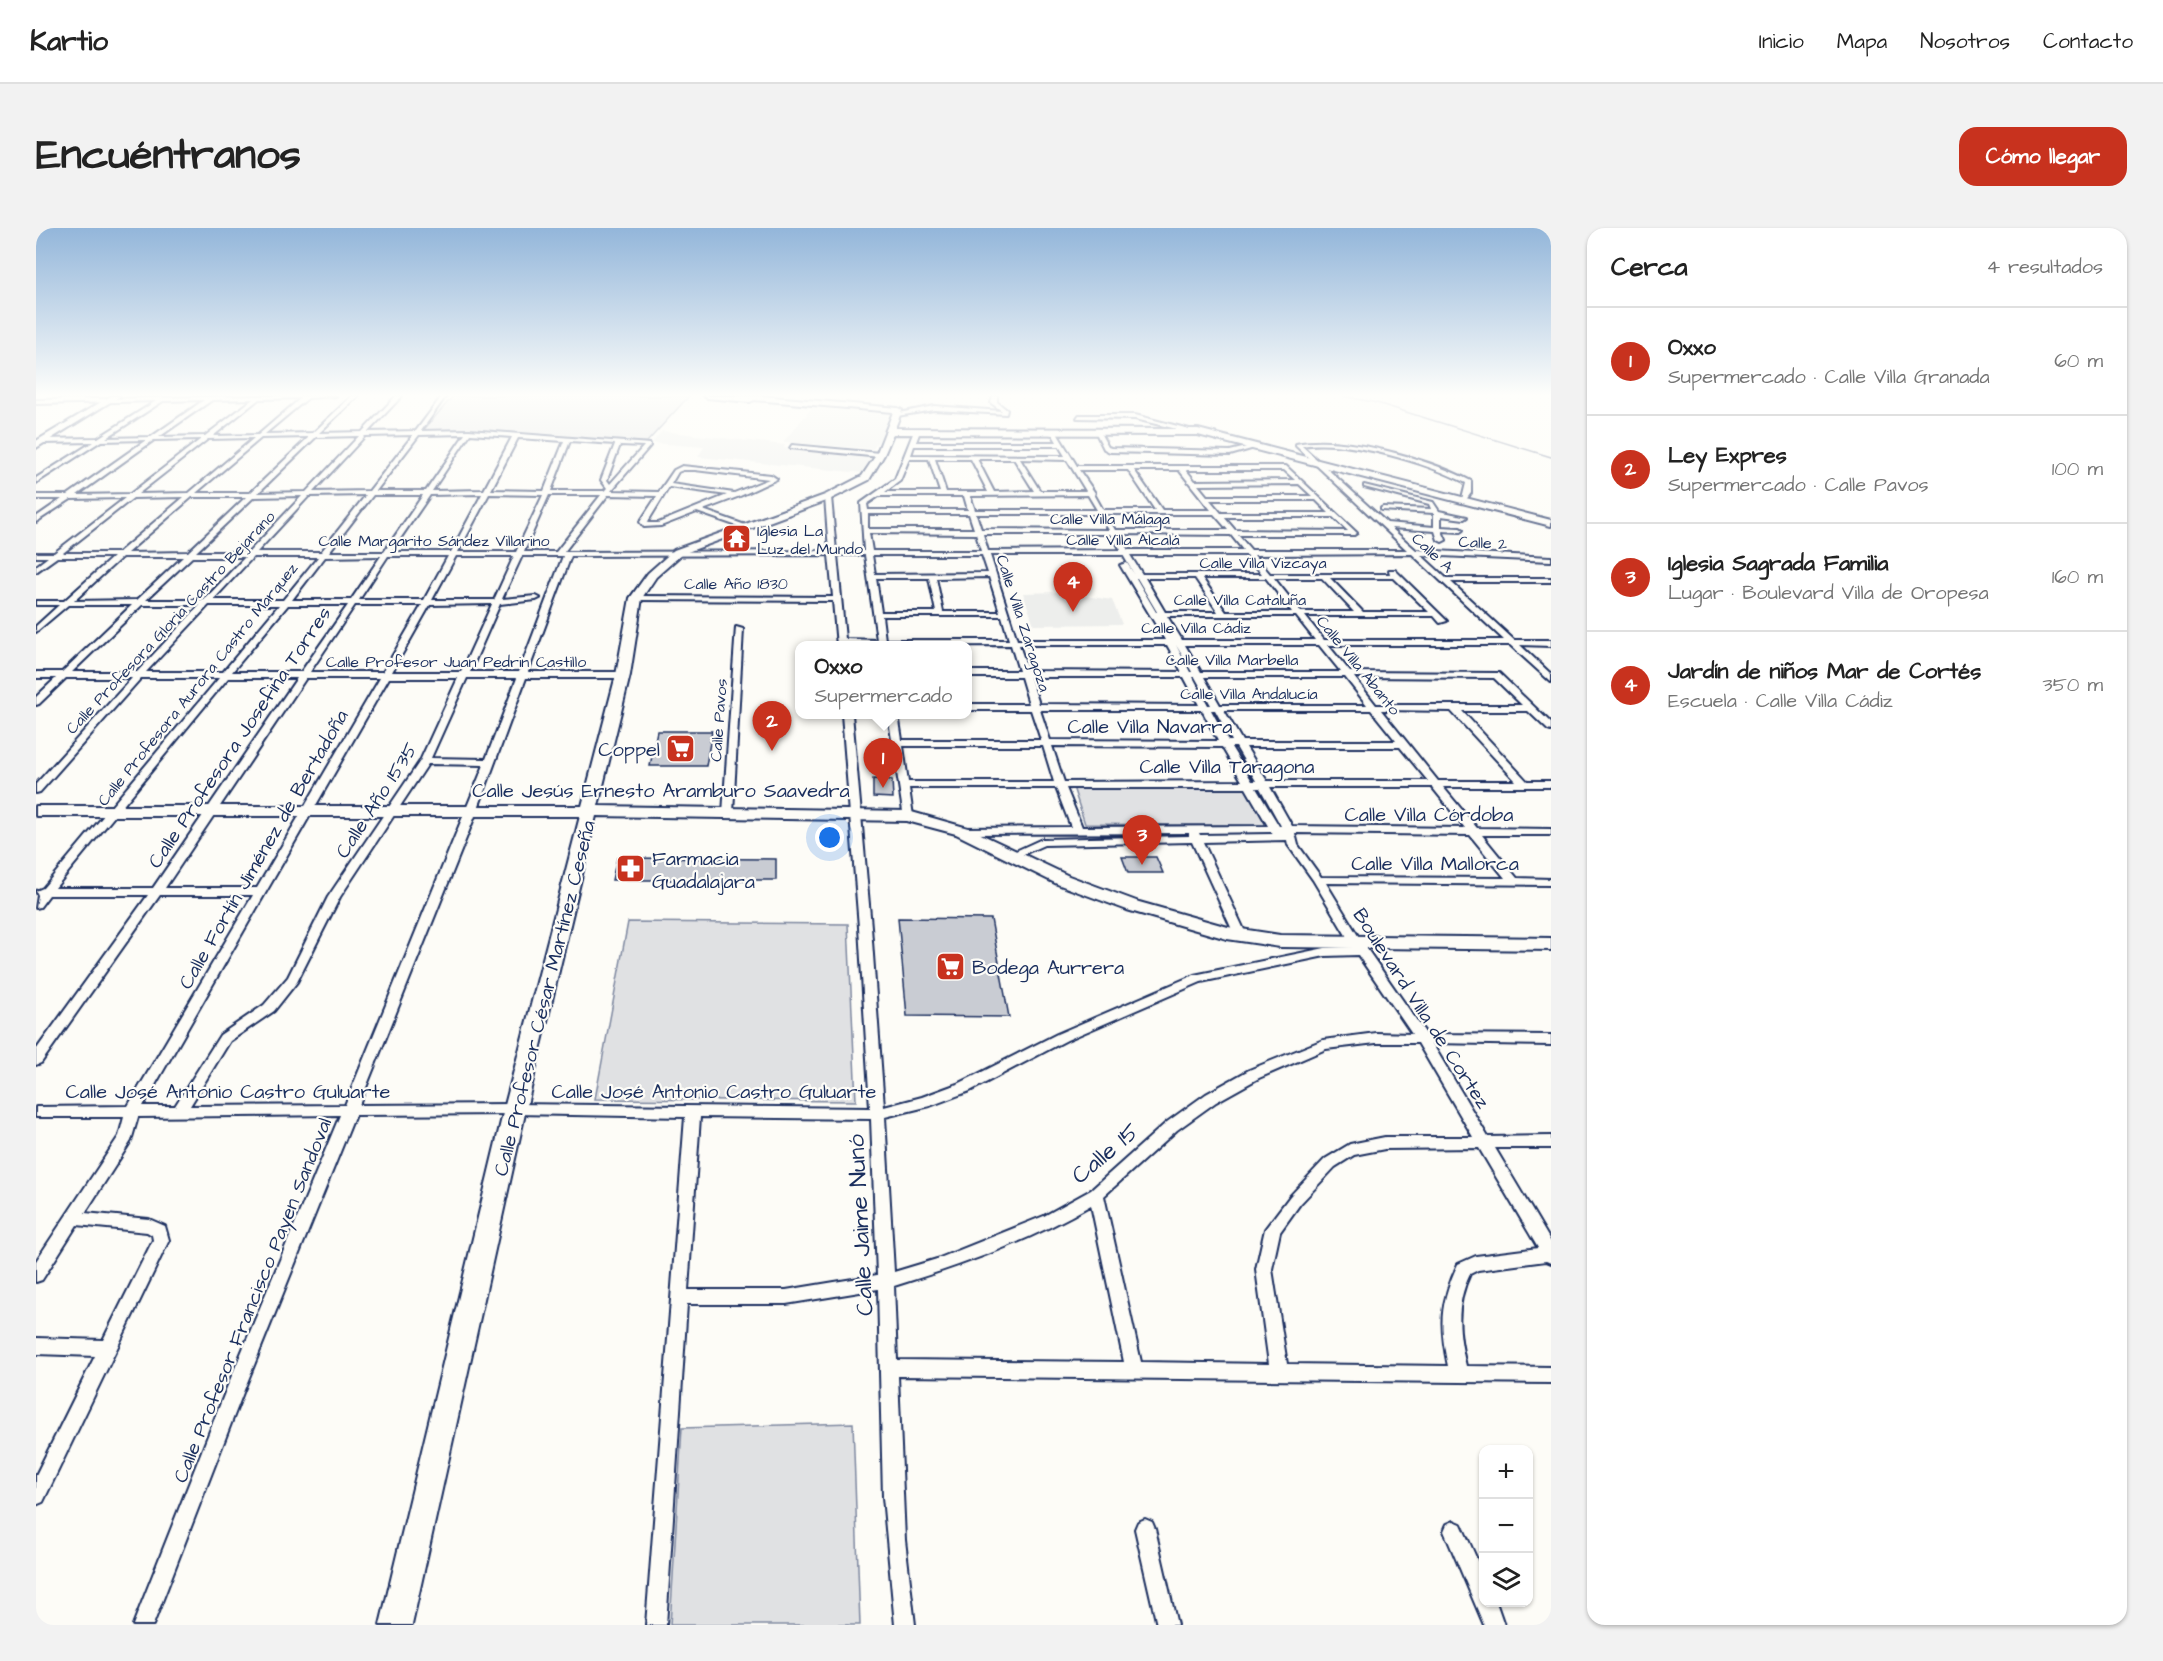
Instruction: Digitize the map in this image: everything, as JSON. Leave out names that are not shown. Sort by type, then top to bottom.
[{"type":"street","points":[[36,481],[67,461]]},
{"type":"street","points":[[36,520],[120,461]]},
{"type":"street","points":[[36,570],[177,461]]},
{"type":"street","points":[[36,630],[230,461]]},
{"type":"street","points":[[36,702],[286,461]]},
{"type":"street","name":"Calle Profesora Gloria Castro Bejarano","points":[[36,790],[138,676],[254,554],[337,461]]},
{"type":"street","name":"Calle Profesora Aurora Castro Marquez","points":[[36,904],[41,892],[113,811],[226,676],[395,461]]},
{"type":"street","name":"Calle Profesora Josefina Torres","points":[[36,1060],[156,892],[301,676],[388,554],[450,461]]},
{"type":"street","name":"Calle Fortín Jiménez de Bertadoña","points":[[36,1275],[126,1137],[133,1110],[384,676],[503,461]]},
{"type":"street","name":"Calle Año 1535","points":[[179,1111],[225,1038],[269,1008],[293,979],[334,897],[425,761],[559,461]]},
{"type":"street","points":[[608,490],[604,480],[611,461]]},
{"type":"street","name":"Calle Profesor Francisco Payen Sandoval","points":[[143,1625],[235,1390],[472,811],[564,553],[608,490],[634,461]]},
{"type":"street","name":"Calle Profesor César Martínez Ceseña","points":[[396,1625],[514,1109],[623,675],[636,598],[652,575],[678,552],[828,497],[866,478],[876,461]]},
{"type":"street","points":[[882,641],[866,531],[865,501],[898,480],[907,461]]},
{"type":"street","points":[[932,461],[944,494]]},
{"type":"street","points":[[975,461],[992,494]]},
{"type":"street","points":[[1018,461],[1038,493]]},
{"type":"street","name":"Boulevard Villa de Cortez","points":[[1067,461],[1122,552],[1141,576],[1164,614],[1186,674],[1249,784],[1318,880],[1358,946],[1424,1040],[1550,1255]]},
{"type":"street","name":"Boulevard Villa de Cortez","points":[[1069,461],[1076,468],[1088,493]]},
{"type":"street","points":[[1312,461],[1465,499],[1551,524]]},
{"type":"street","name":"Calle A","points":[[1409,461],[1452,473],[1470,484],[1465,499]]},
{"type":"street","name":"Calle A","points":[[1315,462],[1551,679]]},
{"type":"street","points":[[688,468],[773,478],[772,482],[657,525],[644,525],[643,522],[663,494],[676,471],[688,468]]},
{"type":"street","points":[[1076,468],[1286,468],[1336,515]]},
{"type":"street","points":[[1130,468],[1160,512]]},
{"type":"street","name":"Calle Villa Abanto","points":[[1181,468],[1514,882]]},
{"type":"street","points":[[1193,483],[1301,482]]},
{"type":"street","points":[[668,485],[739,495]]},
{"type":"street","points":[[1366,486],[1431,503],[1436,512],[1442,540]]},
{"type":"street","points":[[1409,497],[1425,489]]},
{"type":"street","points":[[36,497],[608,490],[663,494]]},
{"type":"street","points":[[878,494],[1088,493]]},
{"type":"street","name":"Calle Villa Zaragoza","points":[[966,494],[1060,785],[1077,829]]},
{"type":"street","points":[[828,497],[841,641]]},
{"type":"street","points":[[1206,498],[1318,498]]},
{"type":"street","points":[[1383,509],[1436,512],[1464,517]]},
{"type":"street","points":[[698,510],[746,527]]},
{"type":"street","points":[[864,512],[1160,512],[1336,515]]},
{"type":"street","name":"Calle Villa Málaga","points":[[866,531],[1354,533],[1336,515]]},
{"type":"street","points":[[1383,525],[1460,530]]},
{"type":"street","name":"Calle Margarito Sández Villarino","points":[[36,555],[833,552]]},
{"type":"street","name":"Calle Villa Alcalá","points":[[833,552],[1413,552]]},
{"type":"street","name":"Boulevard Villa de Cortez","points":[[1122,552],[1131,576],[1152,614],[1198,674],[1215,707],[1263,784],[1286,835]]},
{"type":"street","name":"Calle 2","points":[[1413,552],[1551,559]]},
{"type":"street","name":"Calle Villa Vizcaya","points":[[1131,576],[1324,576],[1392,573],[1435,614]]},
{"type":"street","points":[[932,575],[940,614]]},
{"type":"street","points":[[873,576],[993,575]]},
{"type":"street","points":[[1197,576],[1224,614]]},
{"type":"street","points":[[1324,576],[1361,614]]},
{"type":"street","points":[[1443,580],[1551,580]]},
{"type":"street","points":[[36,603],[497,602],[536,598]]},
{"type":"street","name":"Calle Año 1830","points":[[636,598],[836,598]]},
{"type":"street","points":[[879,614],[1006,614]]},
{"type":"street","name":"Calle Villa Cataluña","points":[[1152,614],[1435,614]]},
{"type":"street","points":[[1435,614],[1443,621]]},
{"type":"street","name":"Calle Pavos","points":[[728,813],[739,629]]},
{"type":"street","name":"Calle Villa Cádiz","points":[[972,643],[1551,643]]},
{"type":"street","name":"Calle Villa Marbella","points":[[972,674],[1496,675],[1530,708]]},
{"type":"street","name":"Calle Profesor Juan Pedrin Castillo","points":[[36,675],[462,677],[623,675]]},
{"type":"street","name":"Calle Villa Andalucía","points":[[972,707],[1530,708]]},
{"type":"street","points":[[1455,708],[1524,784]]},
{"type":"street","points":[[1530,708],[1551,728]]},
{"type":"street","name":"Calle Jaime Nunó","points":[[848,719],[857,813],[877,1114],[897,1572],[905,1625]]},
{"type":"street","points":[[894,719],[908,816]]},
{"type":"street","name":"Calle Villa Navarra","points":[[897,744],[1404,744]]},
{"type":"street","points":[[425,761],[491,762]]},
{"type":"street","name":"Calle Villa Taragona","points":[[904,785],[1551,784]]},
{"type":"street","name":"Calle Jesús Ernesto Aramburo Saavedra","points":[[36,811],[590,811],[857,813],[908,816],[962,831],[1063,880],[1106,897],[1166,917],[1241,936],[1358,946],[1551,944]]},
{"type":"street","points":[[962,831],[1077,829],[1194,834]]},
{"type":"street","name":"Calle Villa Córdoba","points":[[1194,834],[1286,835],[1307,831],[1551,832]]},
{"type":"street","points":[[1014,855],[1042,842],[1194,834]]},
{"type":"street","points":[[1194,834],[1241,936]]},
{"type":"street","name":"Calle Villa Mallorca","points":[[1318,880],[1551,882]]},
{"type":"street","points":[[41,892],[259,891]]},
{"type":"street","name":"Calle José Antonio Castro Guluarte","points":[[36,1112],[514,1109],[877,1114],[925,1102],[965,1087],[1062,1037],[1198,978],[1358,946]]},
{"type":"street","name":"Calle 15","points":[[679,1297],[786,1297],[886,1281],[939,1265],[1050,1221],[1095,1194],[1172,1126],[1211,1098],[1254,1074],[1323,1046],[1344,1041],[1551,1041]]},
{"type":"street","points":[[656,1625],[693,1112]]},
{"type":"street","points":[[1279,1371],[1264,1269],[1274,1229],[1295,1200],[1330,1164],[1350,1150],[1385,1143],[1551,1142]]},
{"type":"street","points":[[1095,1194],[1134,1370]]},
{"type":"street","points":[[36,1495],[161,1240],[159,1232],[149,1226],[75,1218]]},
{"type":"street","points":[[1459,1373],[1449,1331],[1448,1314],[1452,1296],[1464,1269],[1476,1263],[1550,1255]]},
{"type":"street","points":[[36,1346],[107,1348]]},
{"type":"street","points":[[889,1368],[1551,1375]]},
{"type":"street","points":[[1145,1529],[1167,1625]]},
{"type":"street","points":[[1454,1531],[1479,1589]]},
{"type":"street","points":[[1486,1607],[1494,1625]]},
{"type":"shaded area","points":[[741,461],[869,461],[863,473]]},
{"type":"shaded area","points":[[1059,592],[1112,600],[1122,624],[1034,625],[1023,593]]},
{"type":"shaded area","points":[[1073,787],[1248,789],[1268,826],[1085,824]]},
{"type":"shaded area","points":[[628,922],[848,924],[856,1101],[595,1099]]},
{"type":"shaded area","points":[[853,1423],[860,1625],[670,1625],[682,1428]]},
{"type":"building","name":"Coppel","points":[[657,731],[712,731],[706,766],[650,766]]},
{"type":"building","points":[[873,779],[892,780],[893,798],[873,797]]},
{"type":"building","points":[[1122,857],[1156,857],[1163,873],[1128,873]]},
{"type":"building","points":[[617,858],[776,859],[776,880],[612,880]]},
{"type":"building","name":"Bodega Aurrera","points":[[898,918],[991,919],[1009,1017],[907,1016]]},
{"type":"place","name":"Iglesia La Luz del Mundo","points":[[736,539]]},
{"type":"place","name":"Jardín de niños Mar de Cortés","points":[[1073,612]]},
{"type":"place","name":"Coppel","points":[[681,749]]},
{"type":"place","name":"Ley Expres","points":[[772,751]]},
{"type":"place","name":"Oxxo","points":[[883,788]]},
{"type":"place","name":"Iglesia Sagrada Familia","points":[[1142,865]]},
{"type":"place","name":"Farmacia Guadalajara","points":[[631,869]]},
{"type":"place","name":"Bodega Aurrera","points":[[951,967]]}]
